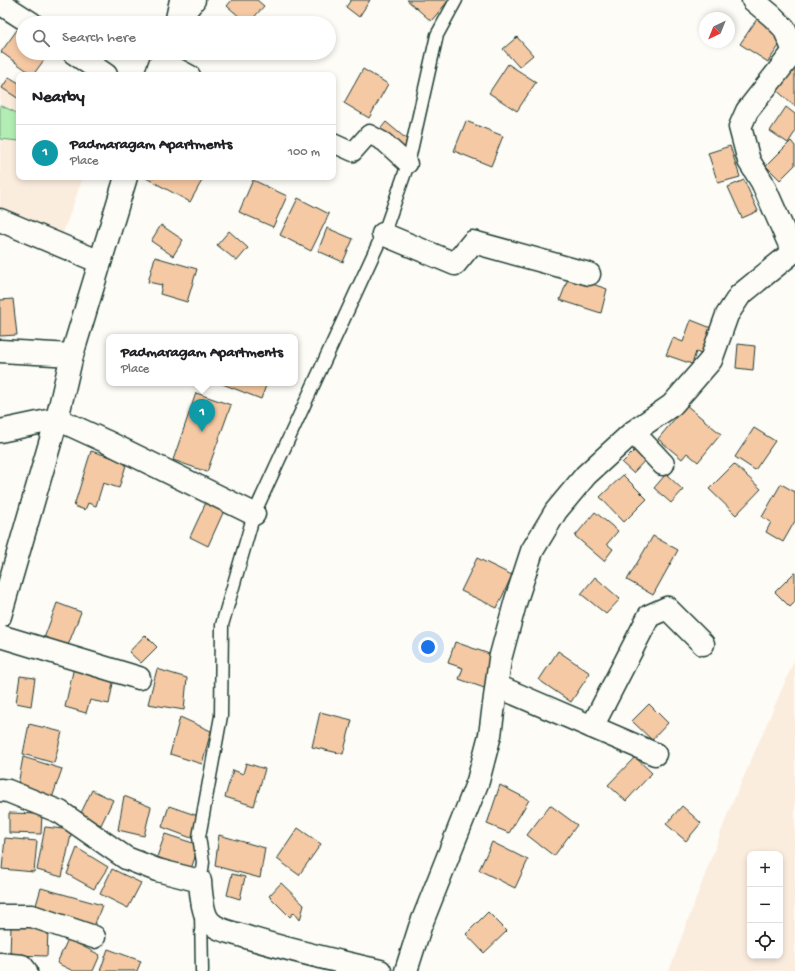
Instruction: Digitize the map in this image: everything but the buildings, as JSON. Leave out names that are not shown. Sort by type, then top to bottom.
[{"type":"street","points":[[178,14],[194,0]]},
{"type":"street","points":[[406,971],[420,927],[478,781],[490,735],[500,659],[516,600],[532,551],[556,511],[586,475],[633,432],[672,405],[711,360],[727,315],[740,295],[794,252],[762,182],[748,161],[740,127],[747,111],[794,51],[784,28],[753,0]]},
{"type":"street","points":[[0,3],[20,16]]},
{"type":"street","points":[[84,60],[102,72]]},
{"type":"street","points":[[160,62],[184,72]]},
{"type":"street","points":[[336,144],[353,152],[369,134],[384,142],[408,164]]},
{"type":"street","points":[[0,616],[57,419],[72,355],[125,180]]},
{"type":"street","points":[[0,220],[100,262]]},
{"type":"street","points":[[383,234],[455,264],[473,242],[590,274]]},
{"type":"street","points":[[0,351],[72,355]]},
{"type":"street","points":[[0,431],[57,419],[254,514]]},
{"type":"street","points":[[633,432],[663,464]]},
{"type":"street","points":[[592,726],[649,616],[667,608],[703,644]]},
{"type":"street","points":[[0,636],[139,678]]},
{"type":"street","points":[[497,686],[655,754]]},
{"type":"street","points":[[0,790],[8,791],[60,812],[126,858],[157,870],[200,881],[202,904],[206,916],[209,922],[219,928],[273,946],[380,971]]},
{"type":"street","points":[[0,916],[32,916],[94,937]]},
{"type":"street","points":[[0,964],[22,966],[26,971]]},
{"type":"lane","points":[[202,971],[200,881],[204,862],[199,837],[221,716],[222,625],[254,514],[383,234],[408,164],[437,35],[456,0]]},
{"type":"shaded area","points":[[0,83],[16,92],[16,180],[82,180],[63,233],[27,223],[0,211]]},
{"type":"shaded area","points":[[795,659],[795,971],[669,971],[728,813]]},
{"type":"green space","points":[[0,105],[16,113],[16,141],[0,139]]},
{"type":"place","name":"Padmaragam Apartments","points":[[202,432]]}]
